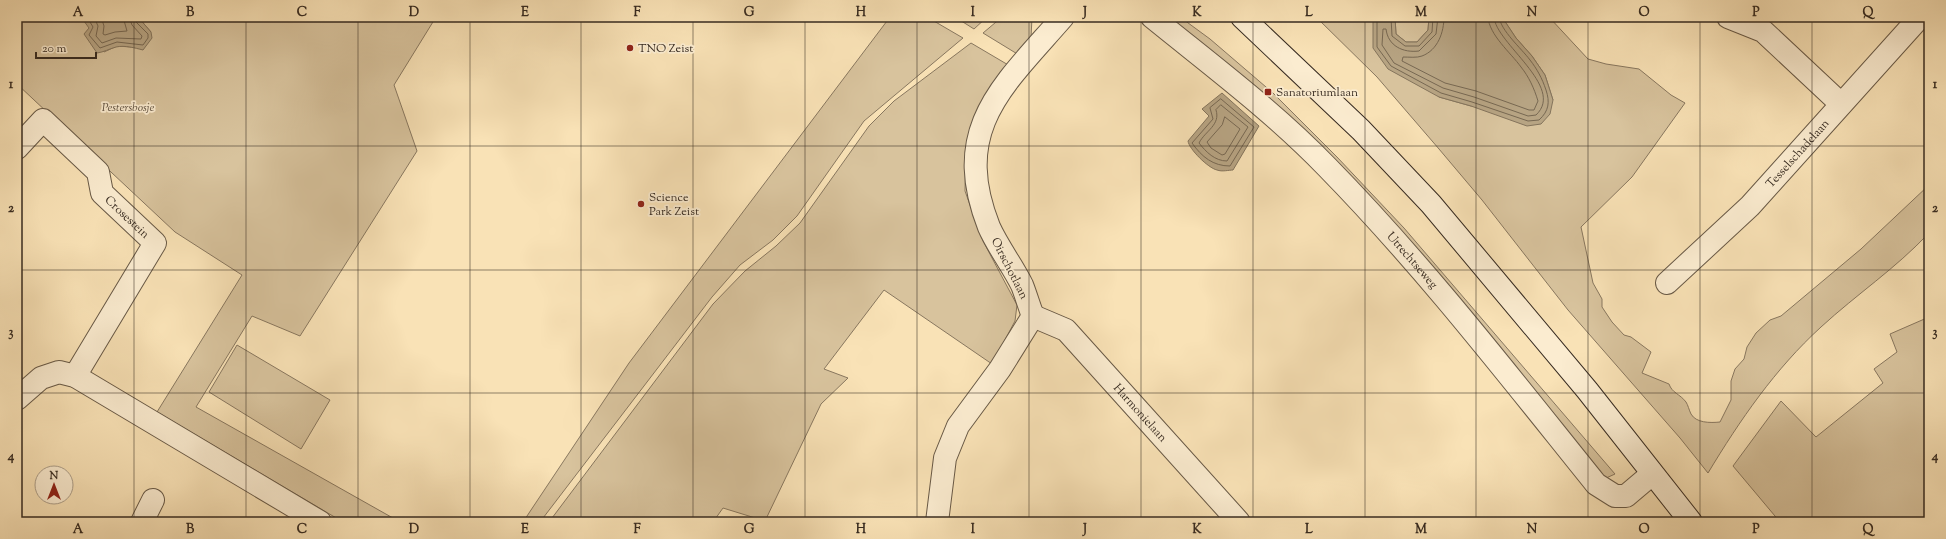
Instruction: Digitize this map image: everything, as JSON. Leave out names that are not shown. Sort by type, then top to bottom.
[{"type":"street","name":"Oirschotlaan","points":[[1033,316],[1021,285],[990,227],[978,192],[975,165],[978,138],[987,111],[1006,84],[1063,17]]},
{"type":"street","name":"Utrechtseweg","points":[[1152,17],[1261,106],[1326,165],[1428,278],[1596,484],[1615,496],[1626,496],[1652,474]]},
{"type":"street","points":[[1242,17],[1361,130],[1431,204],[1587,390],[1691,522]]},
{"type":"street","points":[[1728,17],[1763,31],[1841,104]]},
{"type":"street","name":"Tesselschadelaan","points":[[1667,283],[1750,206],[1920,17]]},
{"type":"street","name":"Crosestein","points":[[17,148],[43,120],[98,172],[102,193],[155,243],[75,376]]},
{"type":"street","points":[[937,522],[945,458],[958,426],[1000,369],[1033,316]]},
{"type":"street","name":"Harmonielaan","points":[[1033,316],[1066,330],[1239,522]]},
{"type":"street","points":[[17,399],[41,378],[59,372],[75,376],[318,522]]},
{"type":"street","points":[[142,522],[153,500]]},
{"type":"green space","name":"Pestersbosje","points":[[17,17],[81,17],[87,22],[104,52],[117,46],[131,47],[151,32],[138,17],[436,17],[394,85],[417,151],[300,336],[252,316],[196,407],[400,522],[343,522],[157,412],[242,275],[175,232],[17,84]]},
{"type":"green space","points":[[890,17],[927,17],[963,38],[864,121],[797,216],[773,240],[740,265],[712,297],[540,522],[523,522],[629,363]]},
{"type":"green space","points":[[955,17],[987,17],[974,29]]},
{"type":"green space","points":[[1002,17],[1032,17],[1031,38],[1019,55],[983,33]]},
{"type":"green space","points":[[1168,17],[1180,17],[1210,39],[1273,93],[1337,157],[1404,228],[1615,474],[1604,479],[1399,236]]},
{"type":"green space","points":[[1316,17],[1373,17],[1374,24],[1439,97],[1471,106],[1553,100],[1545,75],[1532,56],[1516,38],[1502,17],[1549,17],[1588,59],[1606,64],[1639,69],[1671,95],[1685,103],[1632,177],[1581,227],[1593,283],[1602,299],[1602,307],[1612,322],[1624,335],[1631,337],[1651,352],[1642,373],[1669,384],[1670,387],[1686,402],[1693,417],[1700,421],[1720,422],[1731,400],[1731,381],[1735,369],[1744,359],[1747,347],[1756,333],[1770,320],[1781,316],[1861,249],[1929,185],[1929,233],[1903,258],[1821,327],[1788,360],[1759,396],[1708,473],[1680,438],[1568,310],[1482,200],[1439,149],[1377,77]]},
{"type":"green space","points":[[1395,17],[1429,17],[1428,30],[1417,42],[1406,42],[1396,34]]},
{"type":"green space","points":[[971,43],[1010,66],[981,104],[966,147],[965,191],[983,241],[1017,305],[1015,321],[992,364],[884,290],[824,369],[848,378],[821,404],[765,521],[723,508],[713,522],[549,522],[713,304],[745,271],[776,246],[800,223],[869,126],[894,101]]},
{"type":"green space","points":[[1929,317],[1929,522],[1780,522],[1733,466],[1781,401],[1816,437],[1883,383],[1874,369],[1897,352],[1890,334]]},
{"type":"green space","points":[[237,345],[330,400],[301,449],[209,392]]},
{"type":"water","points":[[81,17],[138,17],[151,32],[152,38],[143,50],[119,46],[97,53],[84,34],[89,28]]},
{"type":"water","points":[[1373,17],[1395,17],[1396,34],[1406,42],[1417,42],[1428,30],[1429,17],[1502,17],[1516,38],[1532,56],[1545,75],[1553,100],[1550,114],[1541,124],[1527,126],[1471,106],[1439,97],[1388,69],[1373,48]]},
{"type":"water","points":[[1222,93],[1259,126],[1233,170],[1219,171],[1213,169],[1204,162],[1195,153],[1188,141],[1209,116],[1202,109]]},
{"type":"place","name":"TNO Zeist","points":[[630,48]]},
{"type":"place","name":"Sanatoriumlaan","points":[[1268,92]]},
{"type":"place","name":"Science Park Zeist","points":[[641,204]]}]
